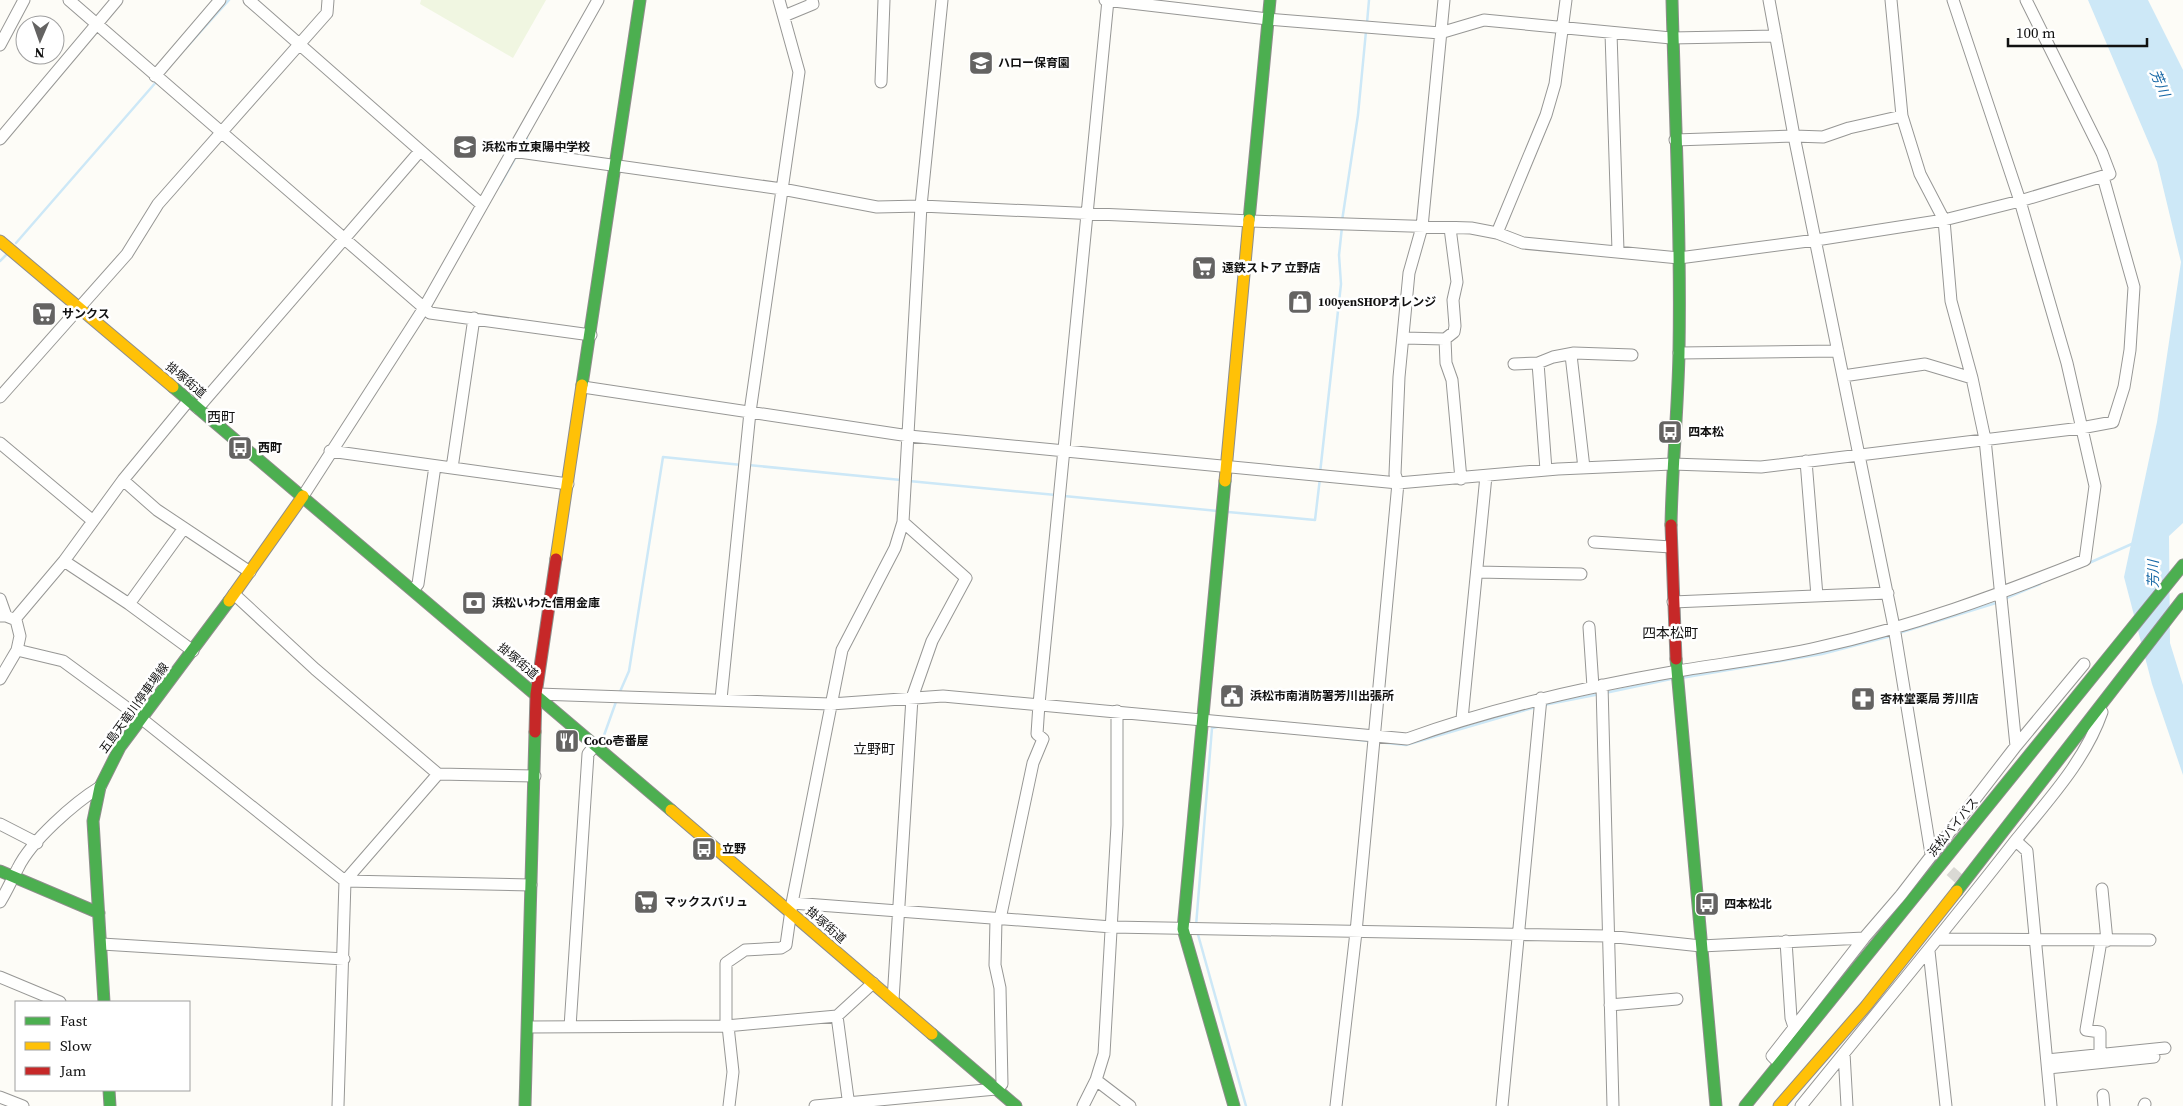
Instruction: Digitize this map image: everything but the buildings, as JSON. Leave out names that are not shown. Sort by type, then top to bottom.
[{"type":"main road","points":[[526,1106],[536,694],[640,0]]},
{"type":"main road","points":[[1234,1106],[1183,929],[1251,222],[1270,0]]},
{"type":"main road","points":[[1672,0],[1671,38],[1679,258],[1679,353],[1672,464],[1671,547],[1673,602],[1676,671],[1716,1106]]},
{"type":"main road","name":"掛塚街道","points":[[6,247],[597,746],[792,908],[873,983],[1016,1106]]},
{"type":"main road","name":"五島天竜川停車場線","points":[[104,1001],[102,944],[93,821],[100,787],[120,747],[234,594],[303,496]]},
{"type":"main road","name":"浜松バイパス","points":[[1745,1106],[2183,565]]},
{"type":"main road","points":[[1779,1106],[1790,1101],[1877,994],[2104,696],[2183,599]]},
{"type":"main road","points":[[0,871],[99,913]]},
{"type":"main road","points":[[109,1091],[110,1106]]},
{"type":"street","points":[[0,45],[24,0]]},
{"type":"street","points":[[69,0],[220,133],[430,312],[591,335]]},
{"type":"street","points":[[0,139],[117,0]]},
{"type":"street","points":[[157,77],[220,0]]},
{"type":"street","points":[[249,0],[481,204]]},
{"type":"street","points":[[0,397],[127,254],[158,204],[327,13],[328,0]]},
{"type":"street","points":[[303,496],[424,308],[481,204],[598,0]]},
{"type":"street","points":[[721,699],[750,412],[799,72],[779,0]]},
{"type":"street","points":[[784,16],[813,4],[812,0]]},
{"type":"street","points":[[881,82],[884,0]]},
{"type":"street","points":[[729,1106],[733,1072],[727,1026],[726,963],[745,950],[781,948],[786,945],[842,650],[895,548],[904,522],[921,206],[942,0]]},
{"type":"street","points":[[815,1106],[848,1105],[996,1089],[1002,1084],[1000,988],[995,965],[998,919],[1029,780],[1043,739],[1037,734],[1107,0],[1268,19],[1440,33],[1484,20],[1671,38],[1776,36]]},
{"type":"street","points":[[1336,1106],[1356,932],[1398,483],[1395,474],[1396,426],[1409,272],[1422,227],[1444,0]]},
{"type":"street","points":[[1496,233],[1546,115],[1555,84],[1566,0]]},
{"type":"street","points":[[1769,0],[1794,136],[1888,593],[1931,854]]},
{"type":"street","points":[[1891,0],[1902,116],[1920,174],[1944,220],[1951,302],[1972,378],[1985,439],[2016,746]]},
{"type":"street","points":[[536,694],[831,704],[943,696],[1117,711],[1373,739],[1407,739],[1462,719],[1541,698],[1676,671],[1819,648],[1894,628],[2002,594],[2085,560],[2095,486],[2068,363],[2020,201],[1953,0]]},
{"type":"street","points":[[512,151],[782,189],[877,207],[921,206],[1251,222],[1450,228],[1496,233],[1523,242],[1679,258],[1816,240],[1944,220],[2020,201],[2110,174],[2102,153],[2026,0]]},
{"type":"street","points":[[1611,33],[1618,251]]},
{"type":"street","points":[[1675,140],[1794,136],[1823,137],[1849,128],[1902,116]]},
{"type":"street","points":[[198,408],[420,151]]},
{"type":"street","points":[[583,387],[909,436],[1398,483],[1584,468],[1672,464],[1760,466],[1859,456],[2081,428],[2113,422],[2124,387],[2133,318],[2134,287],[2103,177]]},
{"type":"street","points":[[1404,338],[1445,339],[1454,332],[1453,300],[1456,282],[1450,228]]},
{"type":"street","points":[[452,468],[474,318]]},
{"type":"street","points":[[1445,339],[1461,479]]},
{"type":"street","points":[[1679,353],[1838,351]]},
{"type":"street","points":[[1571,355],[1584,468]]},
{"type":"street","points":[[1514,364],[1538,363],[1553,357],[1571,355],[1632,355]]},
{"type":"street","points":[[1538,363],[1546,470]]},
{"type":"street","points":[[1843,376],[1924,364],[1972,378]]},
{"type":"street","points":[[7,617],[64,561],[123,480],[189,400]]},
{"type":"street","points":[[0,444],[94,521]]},
{"type":"street","points":[[330,452],[568,484]]},
{"type":"street","points":[[1806,462],[1817,596]]},
{"type":"street","points":[[413,590],[418,584],[435,466]]},
{"type":"street","points":[[1462,719],[1486,476]]},
{"type":"street","points":[[123,480],[157,510],[250,572]]},
{"type":"street","points":[[893,1000],[912,698],[932,641],[966,578],[904,522]]},
{"type":"street","points":[[129,604],[184,528]]},
{"type":"street","points":[[1594,542],[1671,547]]},
{"type":"street","points":[[64,561],[129,604],[192,651]]},
{"type":"street","points":[[1477,572],[1581,574]]},
{"type":"street","points":[[1673,602],[1888,593]]},
{"type":"street","points":[[234,594],[314,669],[438,774],[535,776]]},
{"type":"street","points":[[0,599],[7,617],[20,636],[17,650],[0,679]]},
{"type":"street","points":[[1589,627],[1597,686],[1613,1106]]},
{"type":"street","points":[[17,650],[63,661],[142,719],[345,881],[531,885]]},
{"type":"street","points":[[1780,1063],[1772,1056],[1794,1027],[1864,938],[1901,895],[2016,746],[2084,664]]},
{"type":"street","points":[[1502,1106],[1541,698]]},
{"type":"street","points":[[1082,1106],[1096,1080],[1104,1054],[1117,825],[1117,711]]},
{"type":"street","points":[[1801,1106],[1929,952],[2064,781],[2095,733],[2102,712]]},
{"type":"street","points":[[570,1027],[588,754],[597,746]]},
{"type":"street","points":[[338,1106],[345,881],[438,774]]},
{"type":"street","points":[[0,902],[15,877],[18,868],[37,843],[78,800],[100,787]]},
{"type":"street","points":[[0,824],[37,843]]},
{"type":"street","points":[[2016,841],[2027,851],[2051,1106]]},
{"type":"street","points":[[2100,1055],[2100,1032],[2086,1030],[2104,941],[2102,889]]},
{"type":"street","points":[[792,908],[899,912],[1112,927],[1607,936],[1701,946],[1864,938]]},
{"type":"street","points":[[1938,939],[2150,940]]},
{"type":"street","points":[[1786,941],[1791,1018],[1794,1027]]},
{"type":"street","points":[[102,944],[344,959]]},
{"type":"street","points":[[1929,952],[1946,1106]]},
{"type":"street","points":[[0,976],[58,1001]]},
{"type":"street","points":[[528,1027],[727,1026],[836,1016],[873,983]]},
{"type":"street","points":[[1610,1005],[1677,999]]},
{"type":"street","points":[[836,1016],[848,1105]]},
{"type":"street","points":[[2047,1064],[2164,1052]]},
{"type":"street","points":[[1844,1053],[1847,1106]]},
{"type":"street","points":[[2047,1064],[2100,1055],[2132,1056]]},
{"type":"street","points":[[1096,1080],[1130,1106]]},
{"type":"street","points":[[0,1097],[22,1106]]},
{"type":"green space","points":[[421,0],[546,0],[513,58],[420,4]]},
{"type":"water","name":"芳川","points":[[2088,0],[2148,0],[2183,70],[2183,523],[2169,536],[2170,643],[2183,685],[2183,775],[2152,684],[2124,577],[2157,422],[2181,262],[2157,162]]},
{"type":"waterway","points":[[185,49],[229,0]]},
{"type":"waterway","points":[[1367,23],[1369,0]]},
{"type":"waterway","points":[[1342,221],[1358,115],[1366,31]]},
{"type":"waterway","points":[[16,243],[157,81]]},
{"type":"waterway","points":[[521,148],[527,138]]},
{"type":"waterway","points":[[500,185],[517,155]]},
{"type":"waterway","points":[[1320,473],[1341,284],[1339,255],[1342,227]]},
{"type":"waterway","points":[[0,261],[6,255]]},
{"type":"waterway","points":[[619,694],[629,671],[663,457],[742,465]]},
{"type":"waterway","points":[[748,465],[901,480]]},
{"type":"waterway","points":[[1228,512],[1315,520],[1320,478]]},
{"type":"waterway","points":[[909,481],[1056,495]]},
{"type":"waterway","points":[[1064,496],[1218,511]]},
{"type":"waterway","points":[[2089,563],[2134,543]]},
{"type":"waterway","points":[[2004,599],[2040,584]]},
{"type":"waterway","points":[[1899,633],[1999,602]]},
{"type":"waterway","points":[[1681,678],[1822,654],[1891,636]]},
{"type":"waterway","points":[[1605,693],[1671,679]]},
{"type":"waterway","points":[[1544,705],[1600,694]]},
{"type":"waterway","points":[[602,741],[617,699]]},
{"type":"waterway","points":[[1377,742],[1406,745],[1536,707]]},
{"type":"waterway","points":[[1196,926],[1212,728],[1217,727]]},
{"type":"waterway","points":[[1340,738],[1369,741]]},
{"type":"waterway","points":[[1197,931],[1246,1106]]},
{"type":"tunnel","points":[[1938,860],[1967,886]]},
{"type":"traffic: fast","points":[[582,385],[640,0]]},
{"type":"traffic: fast","points":[[1249,220],[1270,0]]},
{"type":"traffic: fast","points":[[1671,525],[1679,308],[1672,0]]},
{"type":"traffic: fast","points":[[173,387],[671,810]]},
{"type":"traffic: fast","points":[[1225,481],[1183,929],[1234,1106]]},
{"type":"traffic: fast","points":[[1745,1106],[2183,565]]},
{"type":"traffic: fast","points":[[1957,891],[2183,599]]},
{"type":"traffic: fast","points":[[104,1001],[93,821],[100,787],[120,747],[229,601]]},
{"type":"traffic: fast","points":[[1676,659],[1716,1106]]},
{"type":"traffic: fast","points":[[525,1106],[535,732]]},
{"type":"traffic: fast","points":[[0,871],[99,913]]},
{"type":"traffic: fast","points":[[932,1034],[1016,1106]]},
{"type":"traffic: fast","points":[[109,1091],[110,1106]]},
{"type":"traffic: slow","points":[[1225,481],[1249,220]]},
{"type":"traffic: slow","points":[[0,241],[173,387]]},
{"type":"traffic: slow","points":[[556,559],[582,385]]},
{"type":"traffic: slow","points":[[229,601],[303,496]]},
{"type":"traffic: slow","points":[[671,810],[932,1034]]},
{"type":"traffic: slow","points":[[1779,1106],[1866,1006],[1957,891]]},
{"type":"traffic: jam","points":[[1671,525],[1676,659]]},
{"type":"traffic: jam","points":[[535,732],[536,694],[556,559]]},
{"type":"place","name":"ハロー保育園","points":[[981,63]]},
{"type":"place","name":"浜松市立東陽中学校","points":[[465,147]]},
{"type":"place","name":"遠鉄ストア 立野店","points":[[1204,268]]},
{"type":"place","name":"100yenSHOPオレンジ","points":[[1300,302]]},
{"type":"place","name":"サンクス","points":[[44,314]]},
{"type":"place","name":"四本松","points":[[1670,432]]},
{"type":"place","name":"西町","points":[[240,448]]},
{"type":"place","name":"浜松いわた信用金庫","points":[[474,603]]},
{"type":"place","name":"浜松市南消防署芳川出張所","points":[[1232,696]]},
{"type":"place","name":"杏林堂薬局 芳川店","points":[[1863,699]]},
{"type":"place","name":"CoCo壱番屋","points":[[567,741]]},
{"type":"place","name":"立野","points":[[704,849]]},
{"type":"place","name":"マックスバリュ","points":[[646,902]]},
{"type":"place","name":"四本松北","points":[[1707,904]]},
{"type":"district","name":"西町","points":[[221,417]]},
{"type":"district","name":"四本松町","points":[[1670,633]]},
{"type":"district","name":"立野町","points":[[874,749]]}]
